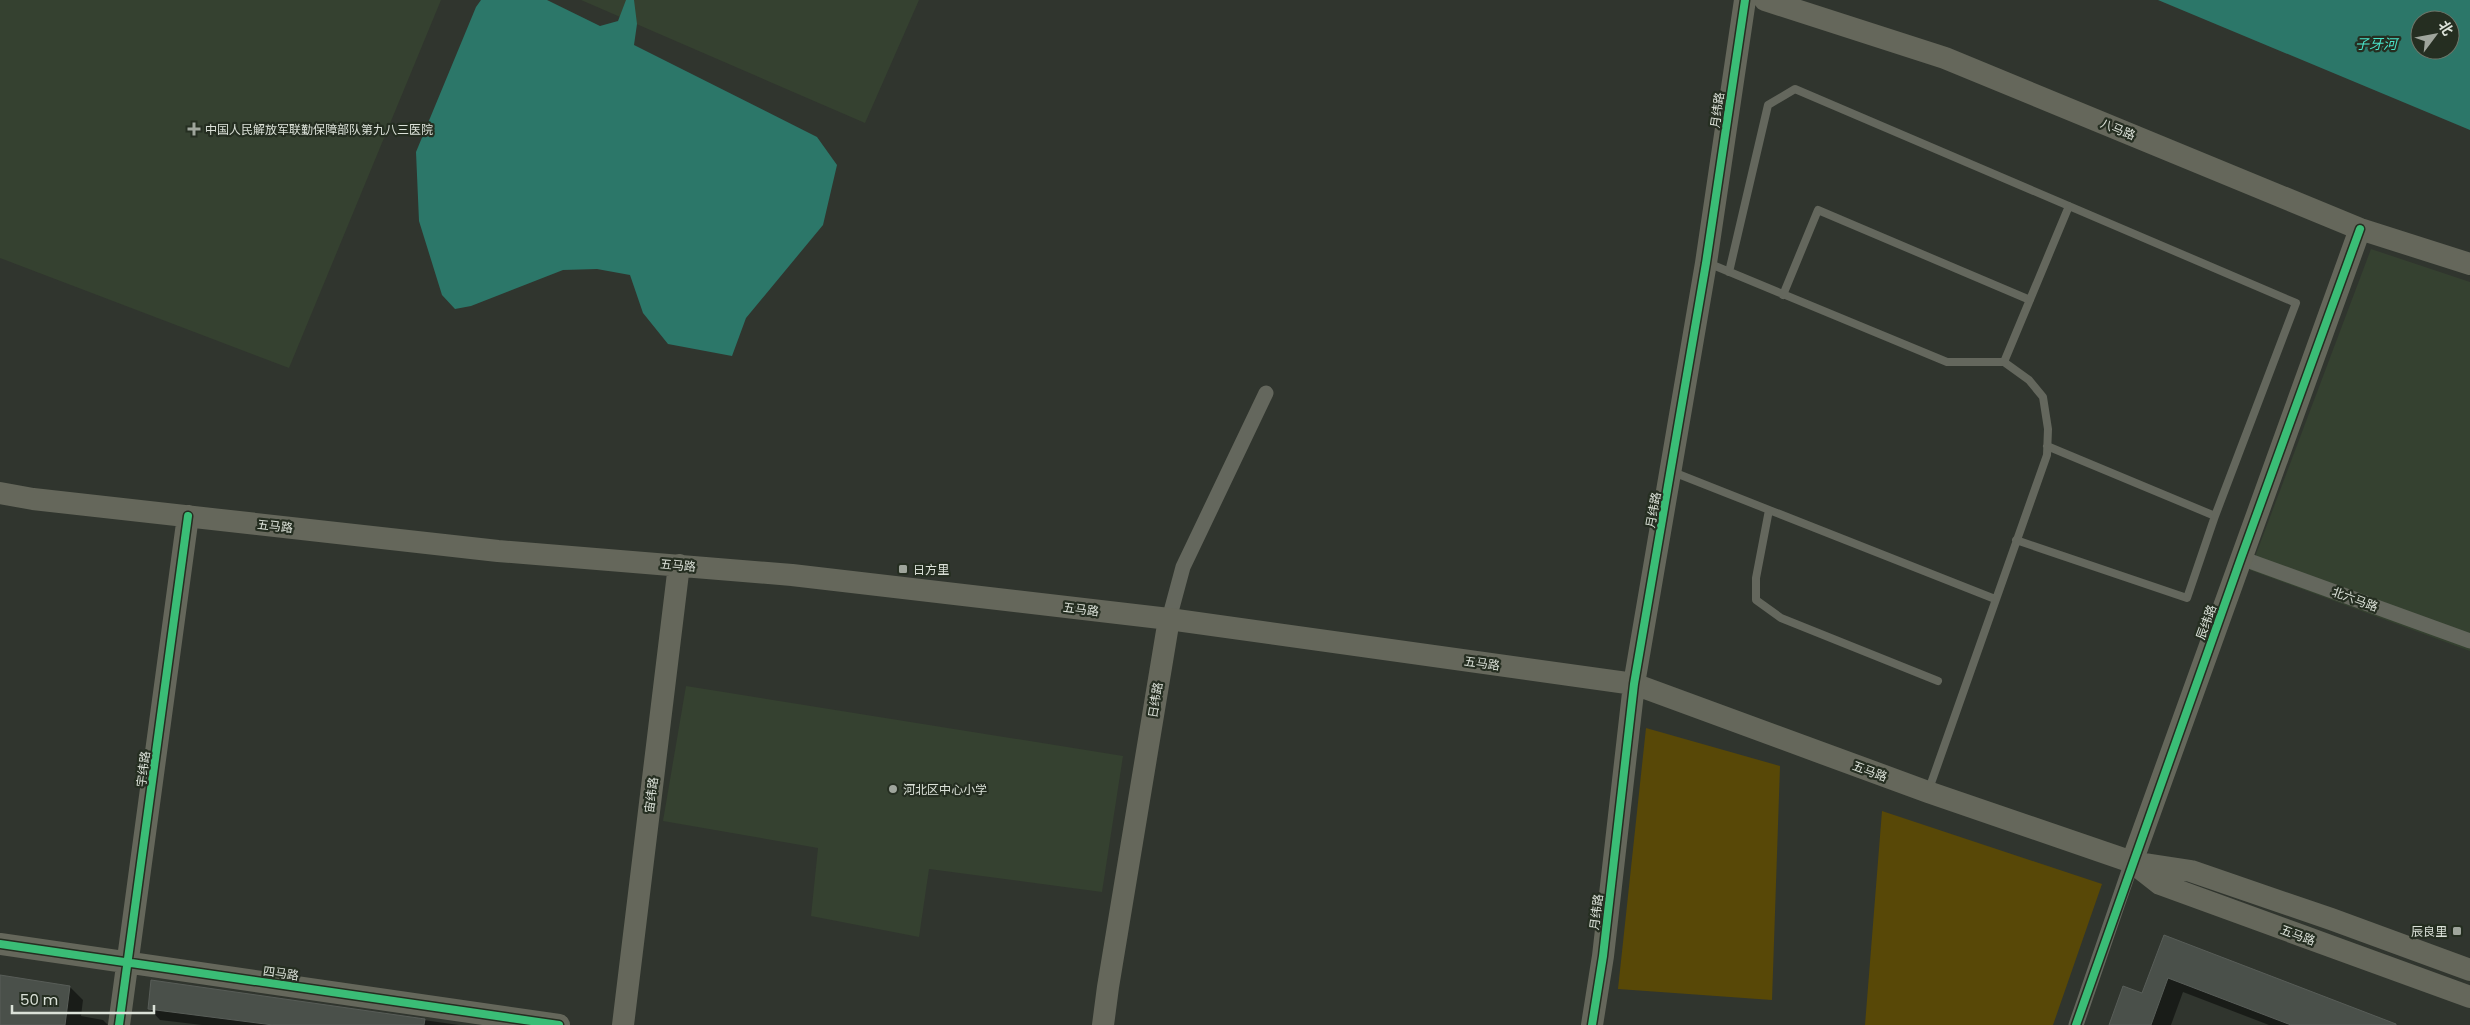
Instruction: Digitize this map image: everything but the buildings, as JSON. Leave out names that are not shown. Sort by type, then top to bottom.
[{"type":"street","name":"月纬路","points":[[1592,1025],[1603,956],[1634,684],[1706,263],[1745,0]]},
{"type":"street","name":"八马路","points":[[1765,0],[1945,58],[2360,228],[2470,264]]},
{"type":"street","name":"辰纬路","points":[[2076,1025],[2132,862],[2360,228]]},
{"type":"street","name":"日纬路","points":[[1103,1025],[1169,619],[1183,567],[1266,393]]},
{"type":"street","name":"五马路","points":[[0,493],[34,499],[498,551],[792,575],[1169,619],[1634,684],[1928,792],[2132,862],[2191,871],[2332,919],[2470,970]]},
{"type":"street","name":"宇纬路","points":[[119,1025],[129,963],[188,516]]},
{"type":"street","name":"北六马路","points":[[2241,558],[2470,641]]},
{"type":"street","name":"宙纬路","points":[[622,1025],[679,566]]},
{"type":"street","name":"五马路","points":[[2132,862],[2160,884],[2470,997]]},
{"type":"street","name":"四马路","points":[[0,944],[559,1025]]},
{"type":"lane","points":[[1729,272],[1768,105],[1795,89],[2296,303],[2215,516],[2187,598],[2016,540]]},
{"type":"lane","points":[[2004,362],[2069,206]]},
{"type":"lane","points":[[1783,295],[1818,210],[2030,300]]},
{"type":"lane","points":[[1706,263],[1947,362],[2004,362],[2028,380],[2043,397],[2048,429],[2047,455],[1928,792]]},
{"type":"lane","points":[[2048,446],[2215,516]]},
{"type":"lane","points":[[1671,471],[1995,600]]},
{"type":"lane","points":[[1769,510],[1756,578],[1756,600],[1781,618],[1938,681]]},
{"type":"shaded area","name":"中国人民解放军联勤保障部队第九八三医院","points":[[0,0],[441,0],[289,368],[0,258]]},
{"type":"shaded area","points":[[581,0],[919,0],[865,123]]},
{"type":"shaded area","points":[[2371,249],[2470,282],[2470,651],[2250,570]]},
{"type":"shaded area","name":"河北区中心小学","points":[[686,686],[1123,756],[1102,892],[929,869],[919,937],[811,916],[818,848],[663,821]]},
{"type":"shaded area","points":[[1646,728],[1780,766],[1772,1000],[1618,989]]},
{"type":"shaded area","points":[[1882,811],[2102,884],[2053,1025],[1865,1025]]},
{"type":"water","points":[[481,0],[547,0],[600,26],[618,21],[626,0],[634,0],[637,24],[634,45],[817,137],[837,165],[823,225],[746,318],[732,356],[668,344],[643,313],[630,275],[597,269],[563,270],[471,306],[455,309],[442,295],[419,221],[416,152],[476,7]]},
{"type":"water","name":"子牙河","points":[[2158,0],[2470,0],[2470,130]]},
{"type":"cycle path","points":[[1592,1025],[1603,956],[1634,684],[1706,263],[1745,0]]},
{"type":"cycle path","points":[[2076,1025],[2241,558],[2360,229]]},
{"type":"cycle path","points":[[119,1025],[188,516]]},
{"type":"cycle path","points":[[0,944],[559,1025]]},
{"type":"place","name":"中国人民解放军联勤保障部队第九八三医院","points":[[194,129]]},
{"type":"place","name":"日方里","points":[[903,569]]},
{"type":"place","name":"河北区中心小学","points":[[893,789]]},
{"type":"place","name":"辰良里","points":[[2457,931]]}]
